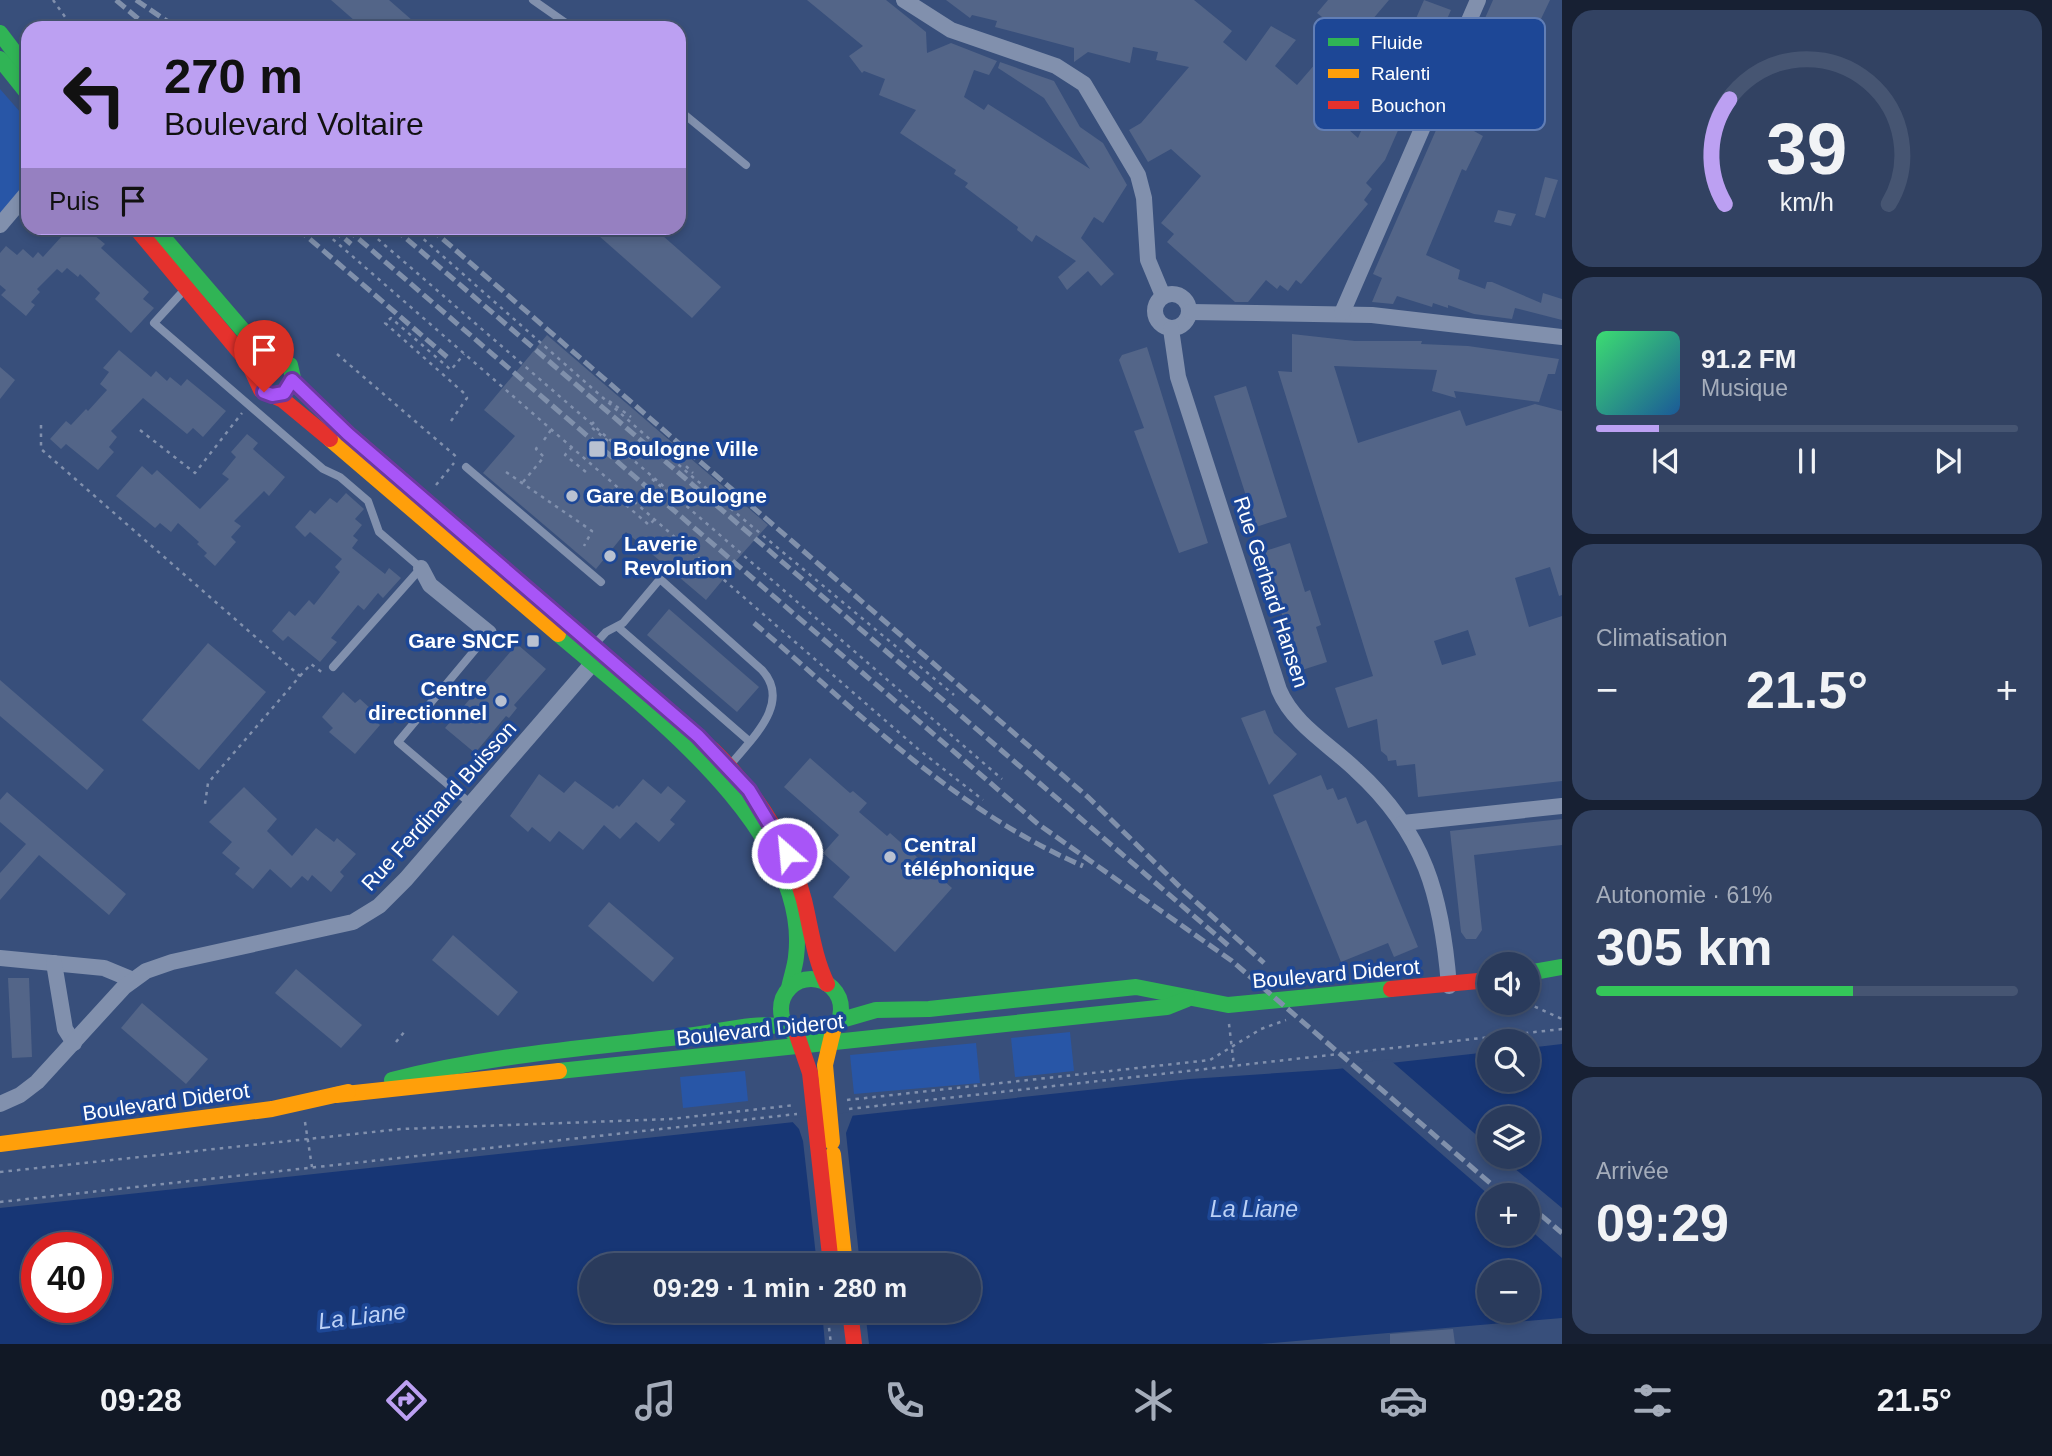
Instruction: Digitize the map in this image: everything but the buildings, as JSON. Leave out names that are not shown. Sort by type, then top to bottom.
[{"type":"street","points":[[904,0],[951,30],[1056,66],[1084,84],[1138,175],[1144,198],[1148,260],[1163,296]]},
{"type":"street","points":[[1470,18],[1478,0]]},
{"type":"street","points":[[0,33],[21,60]]},
{"type":"street","points":[[0,59],[21,85]]},
{"type":"street","points":[[1342,313],[1422,130]]},
{"type":"street","points":[[0,225],[21,200]]},
{"type":"street","points":[[143,235],[253,342],[272,357],[288,363],[292,380],[328,416],[708,765],[756,826],[777,869],[794,927],[798,960],[782,1013],[810,1073],[830,1253]]},
{"type":"street","points":[[159,235],[255,376],[260,388],[291,405],[592,656],[729,766],[760,804],[787,853],[804,901],[817,961],[841,1009],[825,1065],[844,1253]]},
{"type":"street","points":[[1172,294],[1181,296],[1188,303],[1190,312],[1185,324],[1171,329],[1159,323],[1155,313],[1158,301],[1163,296],[1172,294]]},
{"type":"street","points":[[1190,312],[1395,316],[1562,337]]},
{"type":"street","name":"Rue Gerhard Hansen","points":[[1171,329],[1178,377],[1283,698],[1297,719],[1356,770],[1403,823],[1433,880],[1449,986]]},
{"type":"street","points":[[255,376],[260,362],[272,357]]},
{"type":"street","points":[[273,395],[285,391],[292,380]]},
{"type":"street","points":[[421,568],[430,585],[489,633]]},
{"type":"street","name":"Rue Ferdinand Buisson","points":[[0,1104],[37,1082],[133,980],[172,962],[335,929],[364,917],[407,879],[592,656]]},
{"type":"street","points":[[1403,823],[1562,806]]},
{"type":"street","points":[[0,958],[104,968],[133,980]]},
{"type":"street","points":[[54,963],[65,1029],[74,1043]]},
{"type":"street","points":[[1540,971],[1562,967]]},
{"type":"street","points":[[786,993],[809,979],[832,989]]},
{"type":"street","name":"Boulevard Diderot","points":[[836,1024],[863,1012],[898,1008],[929,1009],[1136,987],[1157,989],[1187,999],[1235,1004],[1477,982]]},
{"type":"street","name":"Boulevard Diderot","points":[[832,989],[898,1008]]},
{"type":"street","name":"Boulevard Diderot","points":[[732,1027],[786,993]]},
{"type":"street","name":"Boulevard Diderot","points":[[336,1095],[1167,1007],[1187,999]]},
{"type":"street","name":"Boulevard Diderot","points":[[0,1144],[217,1117],[303,1102],[464,1062],[704,1034],[761,1024],[792,1031]]},
{"type":"street","points":[[792,1031],[820,1037],[836,1024]]},
{"type":"street","points":[[837,1323],[839,1344]]},
{"type":"street","points":[[851,1323],[854,1344]]},
{"type":"lane","points":[[533,0],[563,21]]},
{"type":"lane","points":[[686,116],[746,165]]},
{"type":"lane","points":[[190,283],[154,323],[323,469],[340,477],[368,501],[379,532],[421,568],[333,667]]},
{"type":"lane","points":[[238,396],[255,376]]},
{"type":"lane","points":[[260,414],[273,395]]},
{"type":"lane","points":[[466,467],[601,582]]},
{"type":"lane","points":[[592,656],[606,632],[618,627],[660,579],[767,675],[773,696],[769,716],[729,766]]},
{"type":"lane","points":[[618,627],[749,741]]},
{"type":"lane","points":[[471,804],[398,742],[489,633]]},
{"type":"path","points":[[53,0],[68,21]]},
{"type":"path","points":[[328,235],[918,749],[983,800]]},
{"type":"path","points":[[373,235],[674,492],[1002,779]]},
{"type":"path","points":[[419,235],[954,695]]},
{"type":"path","points":[[451,421],[467,398],[465,394],[385,323],[391,318],[452,370],[464,354]]},
{"type":"path","points":[[337,354],[459,458],[429,492]]},
{"type":"path","points":[[609,401],[631,417]]},
{"type":"path","points":[[140,430],[195,473],[248,405]]},
{"type":"path","points":[[593,422],[590,426],[609,442]]},
{"type":"path","points":[[41,425],[41,449],[300,676],[208,783],[205,804]]},
{"type":"path","points":[[544,440],[551,430]]},
{"type":"path","points":[[523,482],[544,457],[536,449],[538,446]]},
{"type":"path","points":[[572,447],[565,455],[586,472]]},
{"type":"path","points":[[674,454],[695,475]]},
{"type":"path","points":[[506,472],[535,489],[592,531],[584,546]]},
{"type":"path","points":[[652,479],[672,496],[674,492]]},
{"type":"path","points":[[531,493],[535,489]]},
{"type":"path","points":[[626,505],[649,525],[655,518]]},
{"type":"path","points":[[1540,1009],[1562,1018]]},
{"type":"path","points":[[1228,1014],[1234,1066]]},
{"type":"path","points":[[842,1100],[1210,1060],[1232,1049],[1261,1028],[1291,1019]]},
{"type":"path","points":[[848,1109],[1562,1029]]},
{"type":"path","points":[[396,1042],[405,1031]]},
{"type":"path","points":[[303,1102],[312,1167]]},
{"type":"path","points":[[0,1172],[411,1128],[671,1119],[802,1104]]},
{"type":"path","points":[[0,1202],[807,1113]]},
{"type":"path","points":[[828,1323],[831,1344]]},
{"type":"shaded area","points":[[0,89],[21,113],[21,192],[0,216]]},
{"type":"shaded area","points":[[1070,1032],[1074,1071],[1015,1077],[1011,1038]]},
{"type":"shaded area","points":[[976,1043],[980,1083],[854,1094],[850,1055]]},
{"type":"shaded area","points":[[745,1071],[748,1101],[683,1108],[680,1077]]},
{"type":"water","name":"La Liane","points":[[1562,1044],[1562,1318],[1540,1320],[1540,1260],[1477,1260],[1477,1323],[1504,1323],[1260,1344],[0,1344],[0,1208],[1190,1079],[1337,1069],[1477,1053],[1477,1092],[1540,1092],[1540,1047]]},
{"type":"pier","points":[[1389,1059],[1477,1136],[1477,1169],[1515,1169],[1532,1183],[1477,1185],[1339,1065]]},
{"type":"pier","points":[[854,1112],[846,1133],[859,1253],[816,1253],[803,1141],[799,1129],[789,1118]]},
{"type":"pier","points":[[1540,1190],[1562,1208],[1562,1258],[1540,1239]]},
{"type":"pier","points":[[823,1323],[866,1323],[869,1344],[825,1344]]},
{"type":"railway","points":[[116,0],[141,21]]},
{"type":"railway","points":[[136,0],[167,21]]},
{"type":"railway","points":[[305,235],[447,357]]},
{"type":"railway","points":[[340,235],[351,244]]},
{"type":"railway","points":[[354,235],[1038,824],[1232,961],[1490,1183]]},
{"type":"railway","points":[[402,235],[1230,947]]},
{"type":"railway","points":[[438,235],[1089,798],[1184,891],[1264,963]]},
{"type":"railway","points":[[754,623],[870,724],[951,788],[993,817],[1083,866]]},
{"type":"railway","points":[[1540,1214],[1562,1233]]},
{"type":"traffic: fast","points":[[0,33],[21,61]]},
{"type":"traffic: fast","points":[[0,59],[21,85]]},
{"type":"traffic: fast","points":[[161,235],[253,342],[268,355],[290,365],[293,378],[286,391]]},
{"type":"traffic: fast","points":[[558,634],[674,735],[714,775],[750,818],[777,864],[794,910],[796,957],[789,988]]},
{"type":"traffic: fast","points":[[1540,971],[1562,967]]},
{"type":"traffic: fast","points":[[811,979],[832,988],[841,1009],[832,1030],[811,1039],[790,1030],[781,1009],[790,988],[811,979]]},
{"type":"traffic: fast","points":[[838,1021],[876,1010],[929,1009],[1136,987],[1228,1005],[1391,989]]},
{"type":"traffic: fast","points":[[559,1071],[1167,1007],[1187,999]]},
{"type":"traffic: fast","points":[[392,1080],[465,1064],[539,1053],[749,1026],[787,1027]]},
{"type":"traffic: slow","points":[[292,380],[328,416],[608,659]]},
{"type":"traffic: slow","points":[[330,439],[558,634]]},
{"type":"traffic: slow","points":[[832,1142],[825,1065],[834,1027]]},
{"type":"traffic: slow","points":[[336,1095],[559,1071]]},
{"type":"traffic: slow","points":[[0,1144],[272,1109],[348,1092]]},
{"type":"traffic: slow","points":[[833,1154],[844,1253]]},
{"type":"traffic: jam","points":[[142,235],[248,362],[261,390],[283,400],[330,439]]},
{"type":"traffic: jam","points":[[712,749],[756,800],[789,857],[827,984]]},
{"type":"traffic: jam","points":[[1391,989],[1477,981]]},
{"type":"traffic: jam","points":[[797,1035],[810,1073],[830,1253]]},
{"type":"traffic: jam","points":[[851,1323],[854,1344]]},
{"type":"place","name":"Boulogne Ville","points":[[597,449]]},
{"type":"place","name":"Gare de Boulogne","points":[[572,496]]},
{"type":"place","name":"Laverie Revolution","points":[[610,556]]},
{"type":"place","name":"Gare SNCF","points":[[533,641]]},
{"type":"place","name":"Centre directionnel","points":[[501,701]]},
{"type":"place","name":"Central téléphonique","points":[[890,857]]},
{"type":"route","points":[[264,392],[272,395],[284,393],[292,380],[348,434],[698,736],[729,766],[760,804],[787,853]]}]
